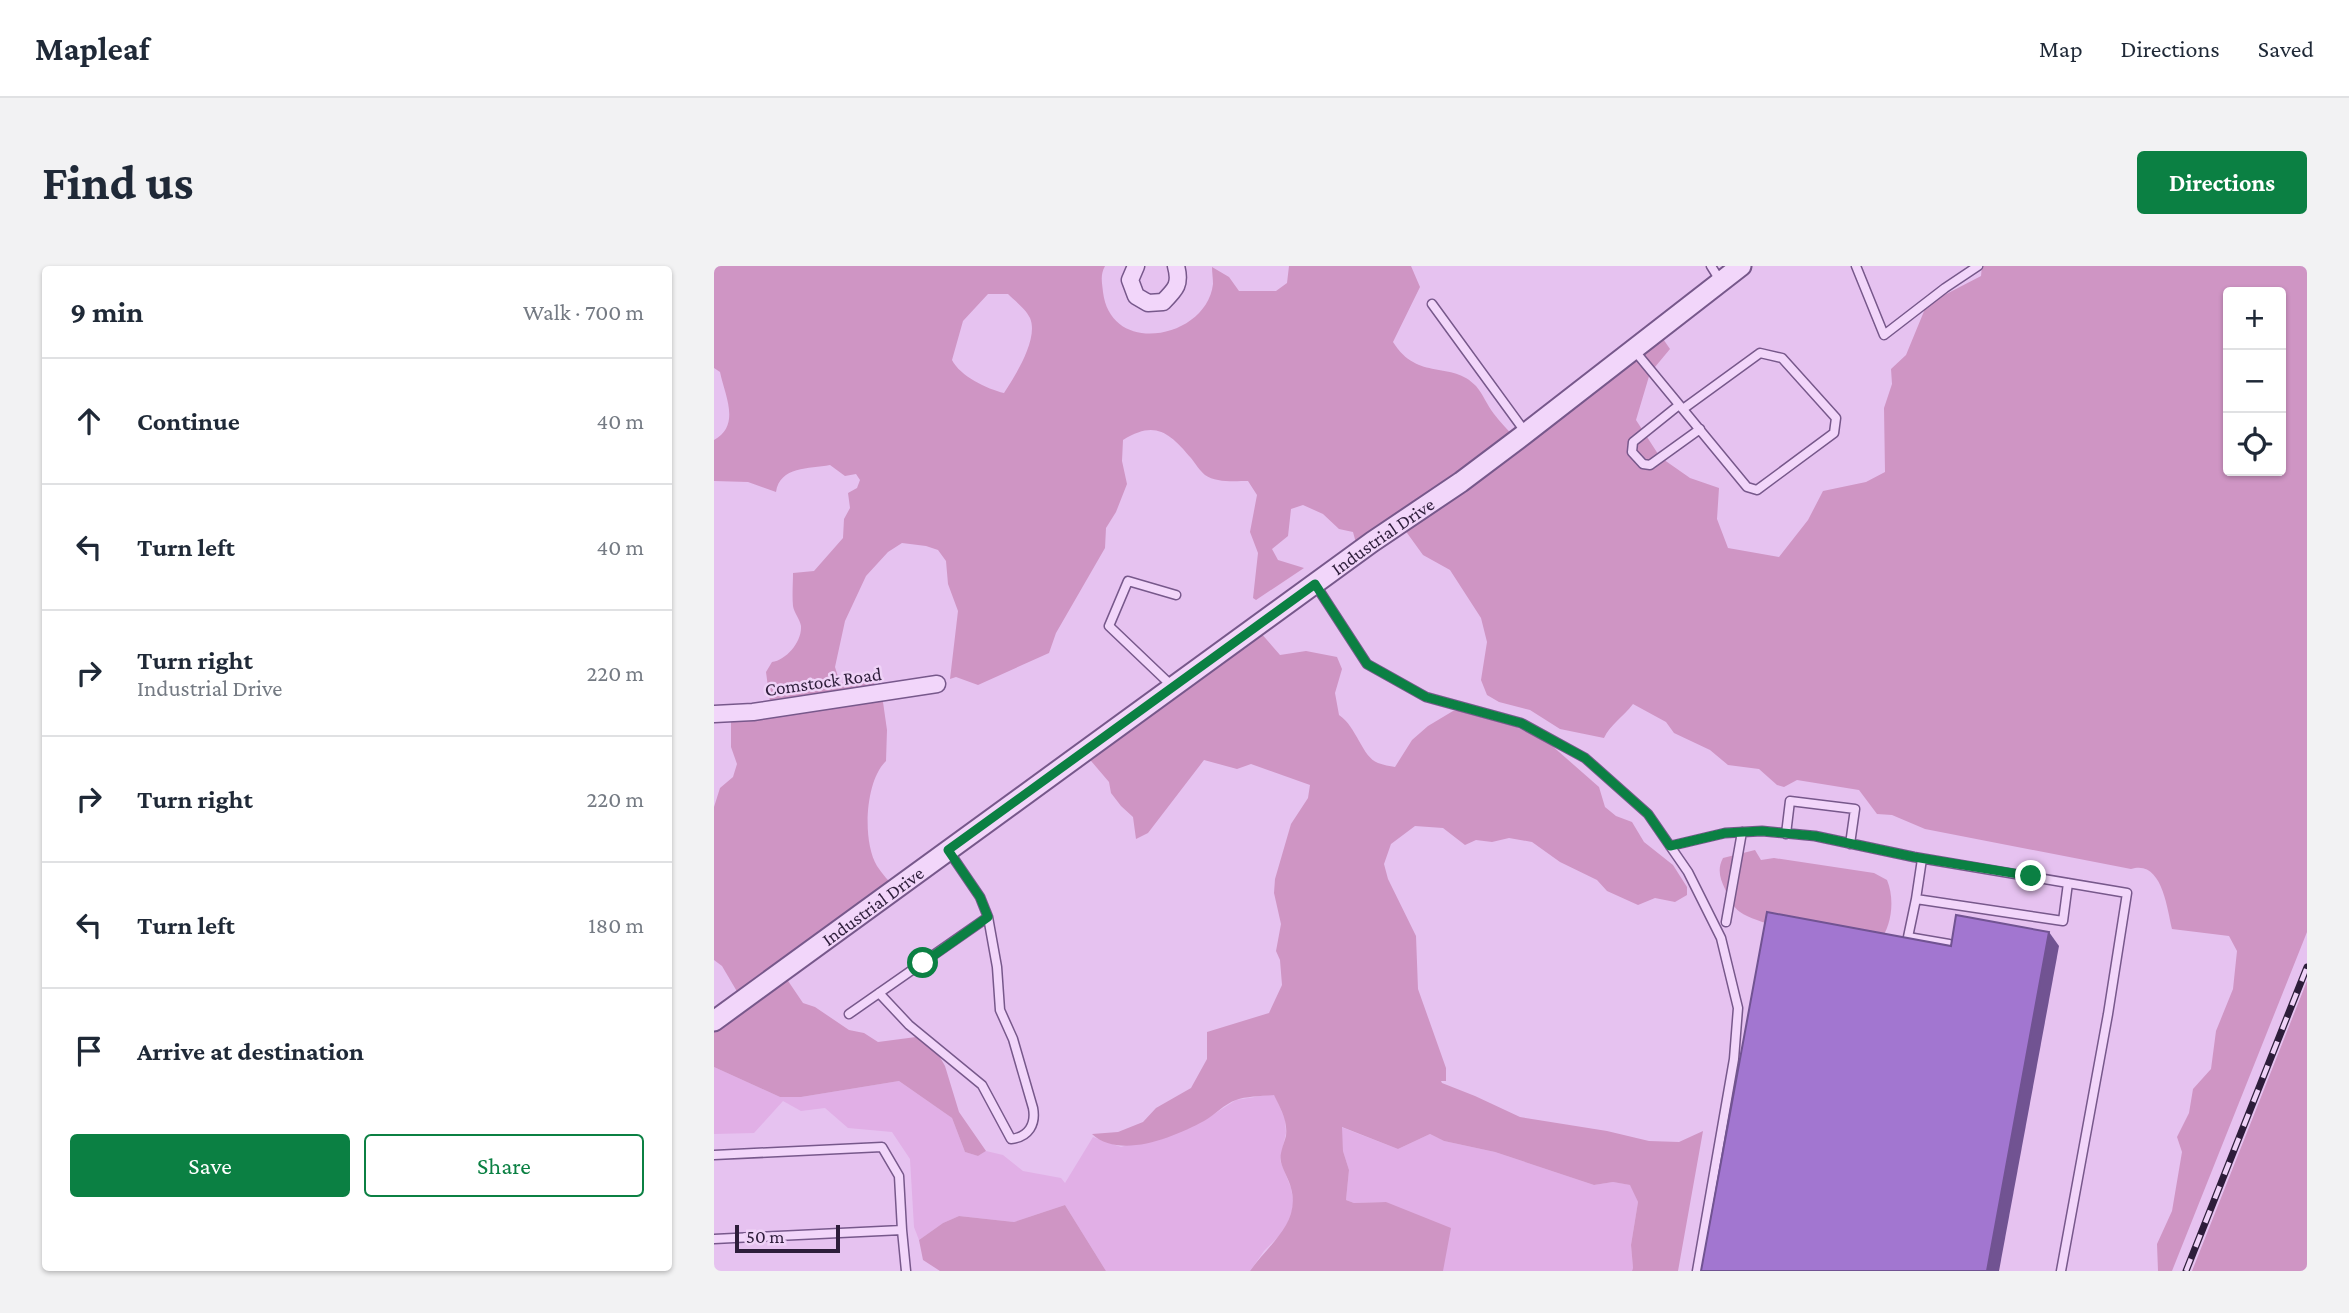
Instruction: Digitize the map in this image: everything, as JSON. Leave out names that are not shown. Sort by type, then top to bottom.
[{"type":"street","points":[[1136,266],[1130,280],[1136,296],[1149,303],[1163,302],[1174,291],[1179,278],[1176,266]]},
{"type":"street","name":"Industrial Drive","points":[[714,1021],[1526,433],[1634,350],[1716,274],[1741,266]]},
{"type":"street","name":"Comstock Road","points":[[714,714],[779,709],[937,684]]},
{"type":"lane","points":[[1856,266],[1884,335],[1944,288],[1978,266]]},
{"type":"lane","points":[[1432,304],[1526,433]]},
{"type":"lane","points":[[1634,350],[1681,407],[1700,429],[1747,487],[1758,490],[1834,433],[1836,418],[1782,358],[1760,353],[1681,407],[1633,442],[1632,452],[1643,464],[1650,465],[1700,429]]},
{"type":"lane","points":[[1173,688],[1109,626],[1128,581],[1175,595]]},
{"type":"lane","points":[[1315,584],[1367,664],[1426,697],[1521,723],[1585,758],[1648,814],[1688,872],[1721,938],[1738,1008],[1734,1059],[1697,1271]]},
{"type":"lane","points":[[1786,834],[1790,801],[1855,809],[1850,844]]},
{"type":"lane","points":[[1726,922],[1742,832]]},
{"type":"lane","points":[[1670,846],[1725,833],[1815,836],[1922,859],[2127,893],[2061,1271]]},
{"type":"lane","points":[[880,993],[909,1025],[982,1085],[1011,1139],[1033,1127],[1035,1119],[1013,1039],[1000,1010],[997,967],[988,917],[980,897],[948,850]]},
{"type":"lane","points":[[1922,859],[1908,937],[1949,944]]},
{"type":"lane","points":[[1916,899],[2063,921],[2068,883]]},
{"type":"lane","points":[[849,1014],[988,917]]},
{"type":"lane","points":[[714,1155],[882,1147],[899,1176],[906,1271]]},
{"type":"lane","points":[[714,1239],[902,1230]]},
{"type":"shaded area","points":[[714,266],[1105,266],[1102,285],[1110,313],[1123,326],[1140,333],[1159,333],[1178,328],[1194,317],[1207,303],[1213,284],[1212,267],[1229,277],[1239,291],[1276,291],[1287,283],[1289,266],[1411,266],[1420,287],[1393,342],[1413,362],[1467,378],[1515,438],[1659,333],[1670,349],[1650,373],[1636,420],[1660,457],[1690,478],[1719,488],[1717,519],[1728,548],[1779,557],[1808,520],[1823,491],[1866,482],[1885,472],[1884,408],[1892,384],[1891,369],[1906,355],[1927,304],[1981,276],[1982,266],[2307,266],[2307,932],[2172,1271],[2158,1271],[2157,1244],[2172,1211],[2182,1152],[2177,1137],[2189,1113],[2193,1089],[2211,1069],[2216,1031],[2233,989],[2237,951],[2229,936],[2172,929],[2161,887],[2150,871],[1925,829],[1892,815],[1877,814],[1859,790],[1797,780],[1784,787],[1777,785],[1759,769],[1728,765],[1710,750],[1674,733],[1666,722],[1633,704],[1604,738],[1560,729],[1530,710],[1499,702],[1487,695],[1481,680],[1487,642],[1481,618],[1450,570],[1423,555],[1402,526],[1359,554],[1353,532],[1339,529],[1323,514],[1303,505],[1291,509],[1288,536],[1272,549],[1278,560],[1304,568],[1256,600],[1253,598],[1258,553],[1250,532],[1257,495],[1248,481],[1209,478],[1176,441],[1153,430],[1134,434],[1123,440],[1122,461],[1127,484],[1116,512],[1106,528],[1105,548],[1056,633],[1049,653],[978,685],[956,677],[950,679],[958,611],[948,584],[946,561],[938,550],[926,546],[902,543],[888,552],[866,576],[845,621],[835,667],[840,683],[870,678],[882,695],[887,730],[886,761],[879,770],[870,796],[869,842],[877,866],[895,888],[782,972],[803,1003],[815,1007],[849,1030],[864,1033],[878,1042],[916,1037],[933,1045],[945,1066],[959,1112],[986,1151],[978,1156],[965,1152],[952,1118],[899,1081],[801,1097],[780,1097],[714,1067],[714,1022],[742,1000],[722,966],[714,960],[714,807],[720,788],[733,777],[737,764],[731,747],[731,714],[771,709],[766,672],[772,662],[783,658],[792,649],[801,632],[793,606],[793,573],[814,571],[843,538],[844,519],[850,508],[848,493],[857,488],[860,480],[856,474],[845,476],[830,465],[789,473],[783,477],[776,492],[748,482],[714,481],[714,440],[722,434],[729,418],[720,372],[714,368]],"holes":[[[988,294],[1008,294],[1026,311],[1032,327],[1029,346],[1004,393],[975,381],[952,360],[963,321]]]},
{"type":"shaded area","points":[[1260,632],[1280,655],[1306,651],[1337,657],[1342,669],[1335,693],[1339,715],[1372,760],[1395,767],[1412,740],[1428,726],[1453,711],[1469,710],[1499,718],[1550,744],[1599,787],[1605,807],[1616,816],[1632,822],[1644,842],[1673,865],[1687,887],[1687,895],[1675,902],[1655,898],[1638,905],[1607,891],[1597,880],[1560,862],[1532,842],[1509,838],[1492,842],[1476,840],[1465,845],[1443,828],[1415,826],[1391,844],[1384,864],[1388,879],[1416,936],[1418,989],[1446,1068],[1446,1081],[1441,1081],[1442,1083],[1520,1117],[1607,1131],[1649,1141],[1679,1142],[1703,1131],[1678,1271],[1632,1271],[1631,1245],[1638,1202],[1630,1185],[1613,1182],[1594,1185],[1495,1152],[1444,1141],[1430,1134],[1398,1149],[1342,1127],[1343,1151],[1349,1170],[1346,1200],[1354,1203],[1386,1202],[1451,1228],[1443,1271],[1250,1271],[1281,1233],[1287,1223],[1293,1201],[1281,1159],[1286,1125],[1274,1095],[1236,1100],[1192,1127],[1147,1143],[1117,1145],[1104,1142],[1092,1134],[1118,1132],[1143,1122],[1156,1108],[1191,1088],[1207,1059],[1207,1032],[1269,1013],[1282,985],[1280,960],[1276,951],[1281,924],[1274,893],[1275,879],[1291,824],[1308,798],[1310,785],[1251,764],[1237,769],[1204,760],[1148,833],[1136,839],[1133,817],[1111,793],[1109,782],[1086,755]]},
{"type":"shaded area","points":[[1755,850],[1761,860],[1774,858],[1874,873],[1887,880],[1891,895],[1891,912],[1887,928],[1879,942],[1786,928],[1768,924],[1740,912],[1731,902],[1723,885],[1720,866],[1723,858]]},
{"type":"shaded area","points":[[2307,981],[2307,1271],[2192,1271]]},
{"type":"shaded area","points":[[714,1067],[780,1097],[801,1097],[899,1081],[952,1118],[965,1152],[978,1156],[986,1151],[1003,1155],[1023,1171],[1061,1178],[1065,1183],[1093,1137],[1121,1147],[1203,1121],[1236,1100],[1274,1094],[1285,1119],[1286,1133],[1280,1160],[1291,1188],[1294,1205],[1285,1230],[1264,1251],[1250,1271],[1106,1271],[1065,1205],[1014,1222],[959,1216],[943,1223],[919,1240],[914,1227],[910,1159],[892,1132],[848,1128],[825,1108],[801,1111],[783,1101],[754,1133],[714,1134]]},
{"type":"shaded area","points":[[1341,1127],[1398,1149],[1430,1134],[1444,1141],[1495,1152],[1594,1185],[1613,1182],[1631,1185],[1638,1202],[1631,1245],[1632,1271],[1443,1271],[1443,1262],[1386,1202],[1354,1203],[1346,1200],[1349,1170],[1343,1151]]},
{"type":"shaded area","points":[[1065,1205],[1106,1271],[940,1271],[923,1260],[919,1240],[943,1223],[959,1216],[1014,1222]]},
{"type":"building","points":[[1767,912],[1951,946],[1956,915],[2049,932],[1987,1271],[1701,1271]]},
{"type":"railway","points":[[2186,1271],[2307,967]]},
{"type":"route","points":[[923,963],[988,917],[980,897],[948,850],[1315,584],[1367,664],[1426,697],[1521,723],[1585,758],[1648,814],[1670,846],[1725,833],[1762,831],[1815,836],[1914,857],[2031,876]]}]
